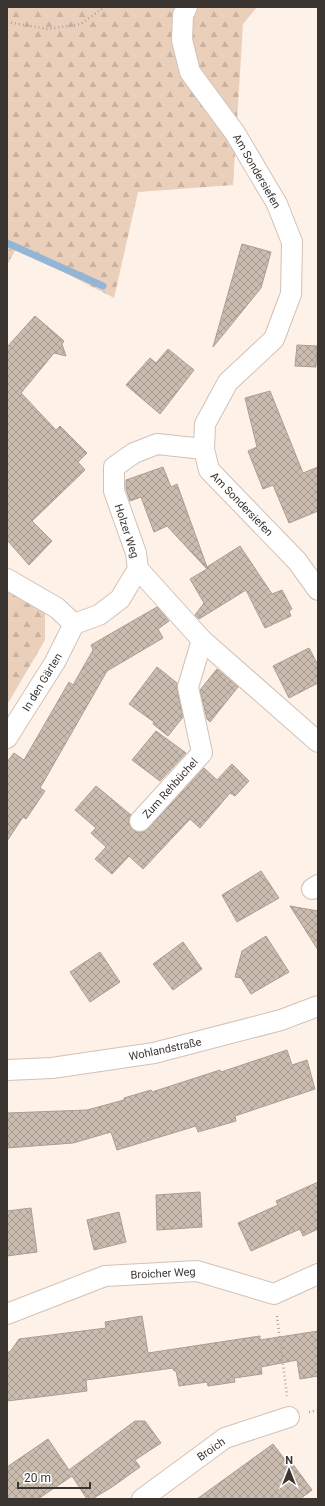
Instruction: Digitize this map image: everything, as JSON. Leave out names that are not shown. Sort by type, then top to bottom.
[{"type":"street","name":"Am Sondersiefen","points":[[188,7],[184,15],[182,40],[190,72],[235,132],[277,204],[292,242],[291,294],[274,339],[228,382],[206,424],[204,449],[209,470],[297,561],[318,590]]},
{"type":"street","name":"Holzer Weg","points":[[74,624],[99,615],[120,599],[138,570],[136,553],[114,491],[114,467],[134,453],[157,444],[204,449]]},
{"type":"street","points":[[138,570],[202,640],[318,742]]},
{"type":"street","points":[[7,579],[57,608],[74,624]]},
{"type":"street","name":"In den Gärten","points":[[7,738],[55,662],[74,624]]},
{"type":"street","name":"Zum Rehbüchel","points":[[140,821],[202,753],[188,687],[202,640]]},
{"type":"street","name":"Wohlandstraße","points":[[7,1070],[52,1068],[154,1053],[281,1020],[318,1006]]},
{"type":"street","name":"Broicher Weg","points":[[7,1314],[105,1276],[197,1271],[274,1294]]},
{"type":"street","points":[[274,1294],[318,1274]]},
{"type":"street","name":"Broich","points":[[142,1499],[225,1438],[289,1416]]},
{"type":"path","points":[[7,22],[48,29],[81,24],[104,7]]},
{"type":"path","points":[[274,1294],[289,1416]]},
{"type":"green space","points":[[7,7],[257,7],[243,24],[233,185],[138,192],[114,298],[7,243]]},
{"type":"green space","points":[[7,243],[16,249],[7,265]]},
{"type":"green space","points":[[7,590],[45,609],[45,640],[7,705]]},
{"type":"building","points":[[242,244],[271,252],[261,288],[213,347]]},
{"type":"building","points":[[35,316],[64,341],[62,344],[66,356],[54,353],[21,393],[56,430],[60,426],[87,453],[78,462],[85,470],[32,521],[52,541],[29,565],[7,540],[7,347]]},
{"type":"building","points":[[297,345],[317,346],[316,367],[295,366]]},
{"type":"building","points":[[168,349],[194,370],[160,414],[126,385],[150,358],[156,363]]},
{"type":"building","points":[[270,391],[303,473],[318,467],[318,511],[289,523],[273,485],[263,489],[248,451],[257,447],[245,398]]},
{"type":"building","points":[[163,467],[171,487],[177,484],[207,567],[240,546],[272,594],[282,590],[292,609],[289,611],[291,616],[265,628],[246,590],[199,619],[195,615],[204,603],[190,579],[207,569],[167,526],[154,532],[141,497],[130,501],[126,489],[126,480]]},
{"type":"building","points":[[157,607],[169,621],[158,629],[163,638],[107,671],[40,788],[45,791],[26,819],[23,817],[7,841],[7,762],[14,753],[24,760],[69,682],[73,685],[93,650],[91,645]]},
{"type":"building","points":[[309,648],[318,665],[318,683],[289,698],[273,666]]},
{"type":"building","points":[[157,667],[177,683],[183,717],[168,736],[153,724],[154,722],[129,704]]},
{"type":"building","points":[[217,669],[238,687],[210,722],[207,719],[200,690]]},
{"type":"building","points":[[156,731],[186,753],[160,781],[132,760]]},
{"type":"building","points":[[232,764],[249,781],[235,796],[230,793],[200,828],[190,819],[143,869],[129,856],[112,874],[95,859],[106,847],[91,833],[96,828],[75,810],[96,786],[131,815],[129,824],[132,829],[137,832],[143,832],[148,829],[204,768],[217,780]]},
{"type":"building","points":[[261,871],[279,898],[237,922],[222,895]]},
{"type":"building","points":[[290,906],[318,911],[318,950]]},
{"type":"building","points":[[266,936],[289,972],[251,994],[241,978],[235,977],[242,951]]},
{"type":"building","points":[[183,942],[202,969],[173,990],[153,964]]},
{"type":"building","points":[[100,952],[120,982],[90,1002],[70,972]]},
{"type":"building","points":[[287,1050],[292,1065],[307,1060],[315,1089],[235,1116],[236,1121],[198,1132],[196,1126],[117,1150],[111,1132],[73,1143],[7,1148],[7,1113],[87,1110],[124,1100],[124,1098],[151,1090],[152,1092],[220,1070],[221,1072]]},
{"type":"building","points":[[318,1182],[318,1229],[303,1236],[300,1229],[251,1251],[238,1223],[278,1205],[276,1201]]},
{"type":"building","points":[[200,1192],[202,1227],[157,1230],[156,1195]]},
{"type":"building","points":[[31,1208],[37,1252],[7,1256],[7,1211]]},
{"type":"building","points":[[119,1212],[126,1242],[94,1250],[87,1220]]},
{"type":"building","points":[[142,1316],[148,1353],[260,1336],[260,1340],[318,1331],[318,1376],[300,1379],[297,1360],[261,1367],[262,1374],[234,1378],[235,1382],[208,1386],[207,1382],[179,1386],[176,1371],[174,1371],[173,1368],[86,1380],[87,1391],[7,1401],[7,1352],[10,1352],[19,1339],[106,1328],[105,1322]]},
{"type":"building","points":[[135,1421],[145,1421],[161,1443],[135,1460],[140,1467],[112,1487],[92,1499],[87,1499],[72,1476],[38,1499],[7,1499],[7,1467],[48,1439],[69,1470]]},
{"type":"building","points":[[273,1444],[286,1461],[289,1459],[312,1490],[300,1499],[197,1499]]},
{"type":"waterway","points":[[7,243],[103,286]]}]
